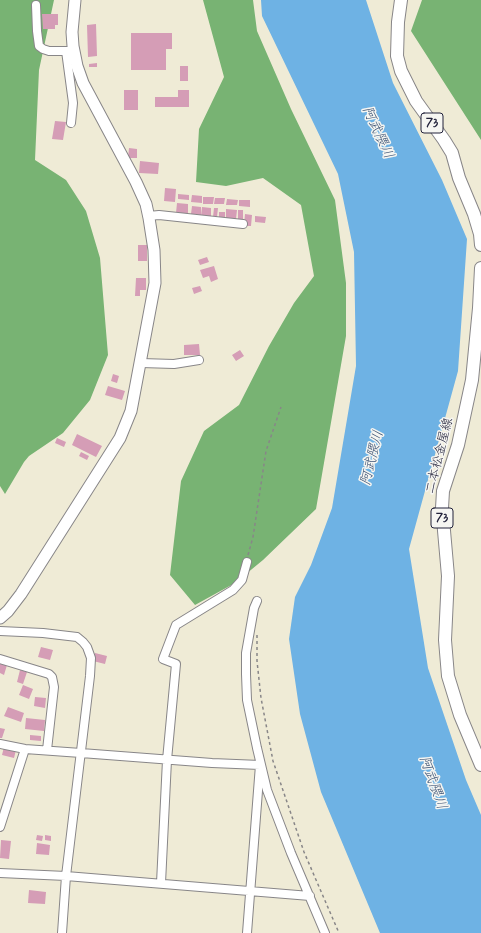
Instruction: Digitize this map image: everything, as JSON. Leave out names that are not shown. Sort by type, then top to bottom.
[{"type":"main road","name":"73","points":[[401,0],[398,22],[398,56],[401,71],[416,101],[452,153],[459,178],[474,214],[480,234],[481,245]]},
{"type":"main road","name":"二本松金屋線","points":[[481,268],[479,308],[472,380],[458,445],[443,491],[442,508],[448,576],[445,640],[448,676],[460,715],[481,765]]},
{"type":"street","points":[[71,122],[72,103],[70,51],[75,0]]},
{"type":"street","points":[[36,5],[39,46],[49,51],[70,51]]},
{"type":"street","points":[[0,618],[8,611],[21,594],[120,438],[131,412],[155,283],[154,250],[146,204],[84,83],[70,51]]},
{"type":"street","points":[[149,216],[159,215],[243,224]]},
{"type":"street","points":[[140,363],[174,364],[199,360]]},
{"type":"street","points":[[160,884],[167,760],[176,664],[163,659],[176,625],[233,590],[242,580],[247,562]]},
{"type":"street","points":[[257,601],[254,608],[248,639],[246,674],[247,700],[260,765],[267,790],[288,846],[325,933]]},
{"type":"street","points":[[0,631],[68,635],[77,637],[87,647],[91,658],[66,876],[62,933]]},
{"type":"street","points":[[0,659],[49,674],[52,677],[54,687],[48,750]]},
{"type":"street","points":[[0,744],[25,748],[167,760],[260,765]]},
{"type":"street","points":[[0,827],[25,748]]},
{"type":"street","points":[[248,933],[260,765]]},
{"type":"street","points":[[0,873],[66,876],[310,896]]},
{"type":"path","points":[[247,562],[253,537],[266,451],[281,407]]},
{"type":"path","points":[[257,630],[261,698],[273,761],[304,852],[339,933]]},
{"type":"green space","points":[[0,0],[54,0],[39,70],[35,160],[66,180],[86,211],[100,258],[108,355],[90,400],[63,433],[29,456],[5,494],[0,486]]},
{"type":"green space","points":[[203,0],[253,0],[257,31],[291,109],[335,200],[346,283],[346,336],[316,509],[263,560],[235,583],[195,605],[170,575],[181,481],[204,431],[239,405],[269,346],[294,303],[314,276],[301,205],[263,178],[226,186],[196,182],[199,129],[224,77]]},
{"type":"green space","points":[[422,0],[481,0],[481,140],[411,31]]},
{"type":"water","name":"阿武隈川","points":[[261,0],[366,0],[393,83],[442,180],[467,239],[458,371],[409,549],[428,668],[466,780],[481,815],[481,933],[380,933],[321,792],[300,714],[289,639],[295,597],[311,565],[332,508],[356,366],[354,252],[338,174],[262,16]]},
{"type":"building","points":[[42,14],[58,14],[58,25],[55,25],[55,29],[43,29]]},
{"type":"building","points":[[96,24],[97,56],[88,57],[87,25]]},
{"type":"building","points":[[131,33],[172,33],[172,49],[166,49],[166,70],[131,70]]},
{"type":"building","points":[[97,63],[97,67],[89,67],[89,64]]},
{"type":"building","points":[[180,66],[188,66],[188,81],[180,81]]},
{"type":"building","points":[[124,90],[138,90],[138,110],[124,110]]},
{"type":"building","points":[[178,90],[189,90],[189,107],[155,107],[155,97],[178,97]]},
{"type":"building","points":[[55,121],[66,122],[63,140],[52,139]]},
{"type":"building","points":[[129,148],[137,149],[137,158],[128,158]]},
{"type":"building","points":[[140,161],[159,163],[158,174],[139,173]]},
{"type":"building","points":[[165,188],[176,189],[175,202],[164,201]]},
{"type":"building","points":[[178,194],[189,195],[189,200],[178,199]]},
{"type":"building","points":[[192,195],[202,196],[202,203],[191,202]]},
{"type":"building","points":[[203,197],[214,197],[213,204],[203,204]]},
{"type":"building","points":[[215,198],[225,198],[224,204],[214,204]]},
{"type":"building","points":[[227,199],[238,200],[237,205],[226,205]]},
{"type":"building","points":[[239,200],[250,200],[250,207],[239,206]]},
{"type":"building","points":[[177,203],[188,204],[188,213],[176,213]]},
{"type":"building","points":[[192,206],[201,207],[201,215],[191,214]]},
{"type":"building","points":[[202,207],[211,208],[211,216],[201,216]]},
{"type":"building","points":[[214,208],[218,208],[217,217],[213,217]]},
{"type":"building","points":[[226,209],[237,210],[236,219],[226,218]]},
{"type":"building","points":[[238,210],[243,210],[243,221],[238,220]]},
{"type":"building","points":[[219,212],[225,212],[225,218],[219,218]]},
{"type":"building","points":[[245,214],[252,215],[251,226],[244,226]]},
{"type":"building","points":[[255,216],[266,217],[265,223],[255,222]]},
{"type":"building","points":[[138,245],[147,245],[147,261],[138,261]]},
{"type":"building","points":[[207,257],[209,262],[200,265],[198,260]]},
{"type":"building","points":[[214,266],[218,279],[211,282],[209,276],[203,278],[200,270]]},
{"type":"building","points":[[136,278],[146,278],[146,290],[140,290],[140,296],[135,296]]},
{"type":"building","points":[[200,286],[202,291],[194,294],[192,288]]},
{"type":"building","points":[[199,344],[200,355],[184,355],[184,345]]},
{"type":"building","points":[[240,350],[244,356],[236,361],[232,355]]},
{"type":"building","points":[[113,374],[119,376],[117,383],[111,381]]},
{"type":"building","points":[[108,386],[125,391],[122,400],[105,395]]},
{"type":"building","points":[[77,434],[102,446],[96,457],[72,445]]},
{"type":"building","points":[[57,438],[66,442],[64,447],[55,443]]},
{"type":"building","points":[[81,452],[89,456],[87,460],[79,456]]},
{"type":"building","points":[[41,647],[53,650],[50,660],[38,657]]},
{"type":"building","points":[[95,653],[107,656],[105,664],[93,661]]},
{"type":"building","points":[[0,663],[7,665],[4,675],[0,673]]},
{"type":"building","points":[[20,670],[27,672],[23,684],[17,682]]},
{"type":"building","points":[[23,685],[33,689],[29,699],[19,695]]},
{"type":"building","points":[[35,697],[46,698],[45,708],[34,706]]},
{"type":"building","points":[[8,707],[24,713],[21,722],[4,716]]},
{"type":"building","points":[[26,718],[45,720],[44,731],[25,729]]},
{"type":"building","points":[[0,728],[5,729],[2,738],[0,738]]},
{"type":"building","points":[[30,735],[41,736],[41,741],[30,740]]},
{"type":"building","points":[[4,747],[16,750],[14,758],[2,755]]},
{"type":"building","points":[[37,835],[43,836],[42,841],[36,840]]},
{"type":"building","points":[[45,835],[51,836],[51,841],[45,840]]},
{"type":"building","points":[[1,840],[11,841],[9,859],[0,858]]},
{"type":"building","points":[[37,843],[50,845],[49,855],[36,854]]},
{"type":"building","points":[[29,890],[46,892],[45,904],[28,903]]}]
